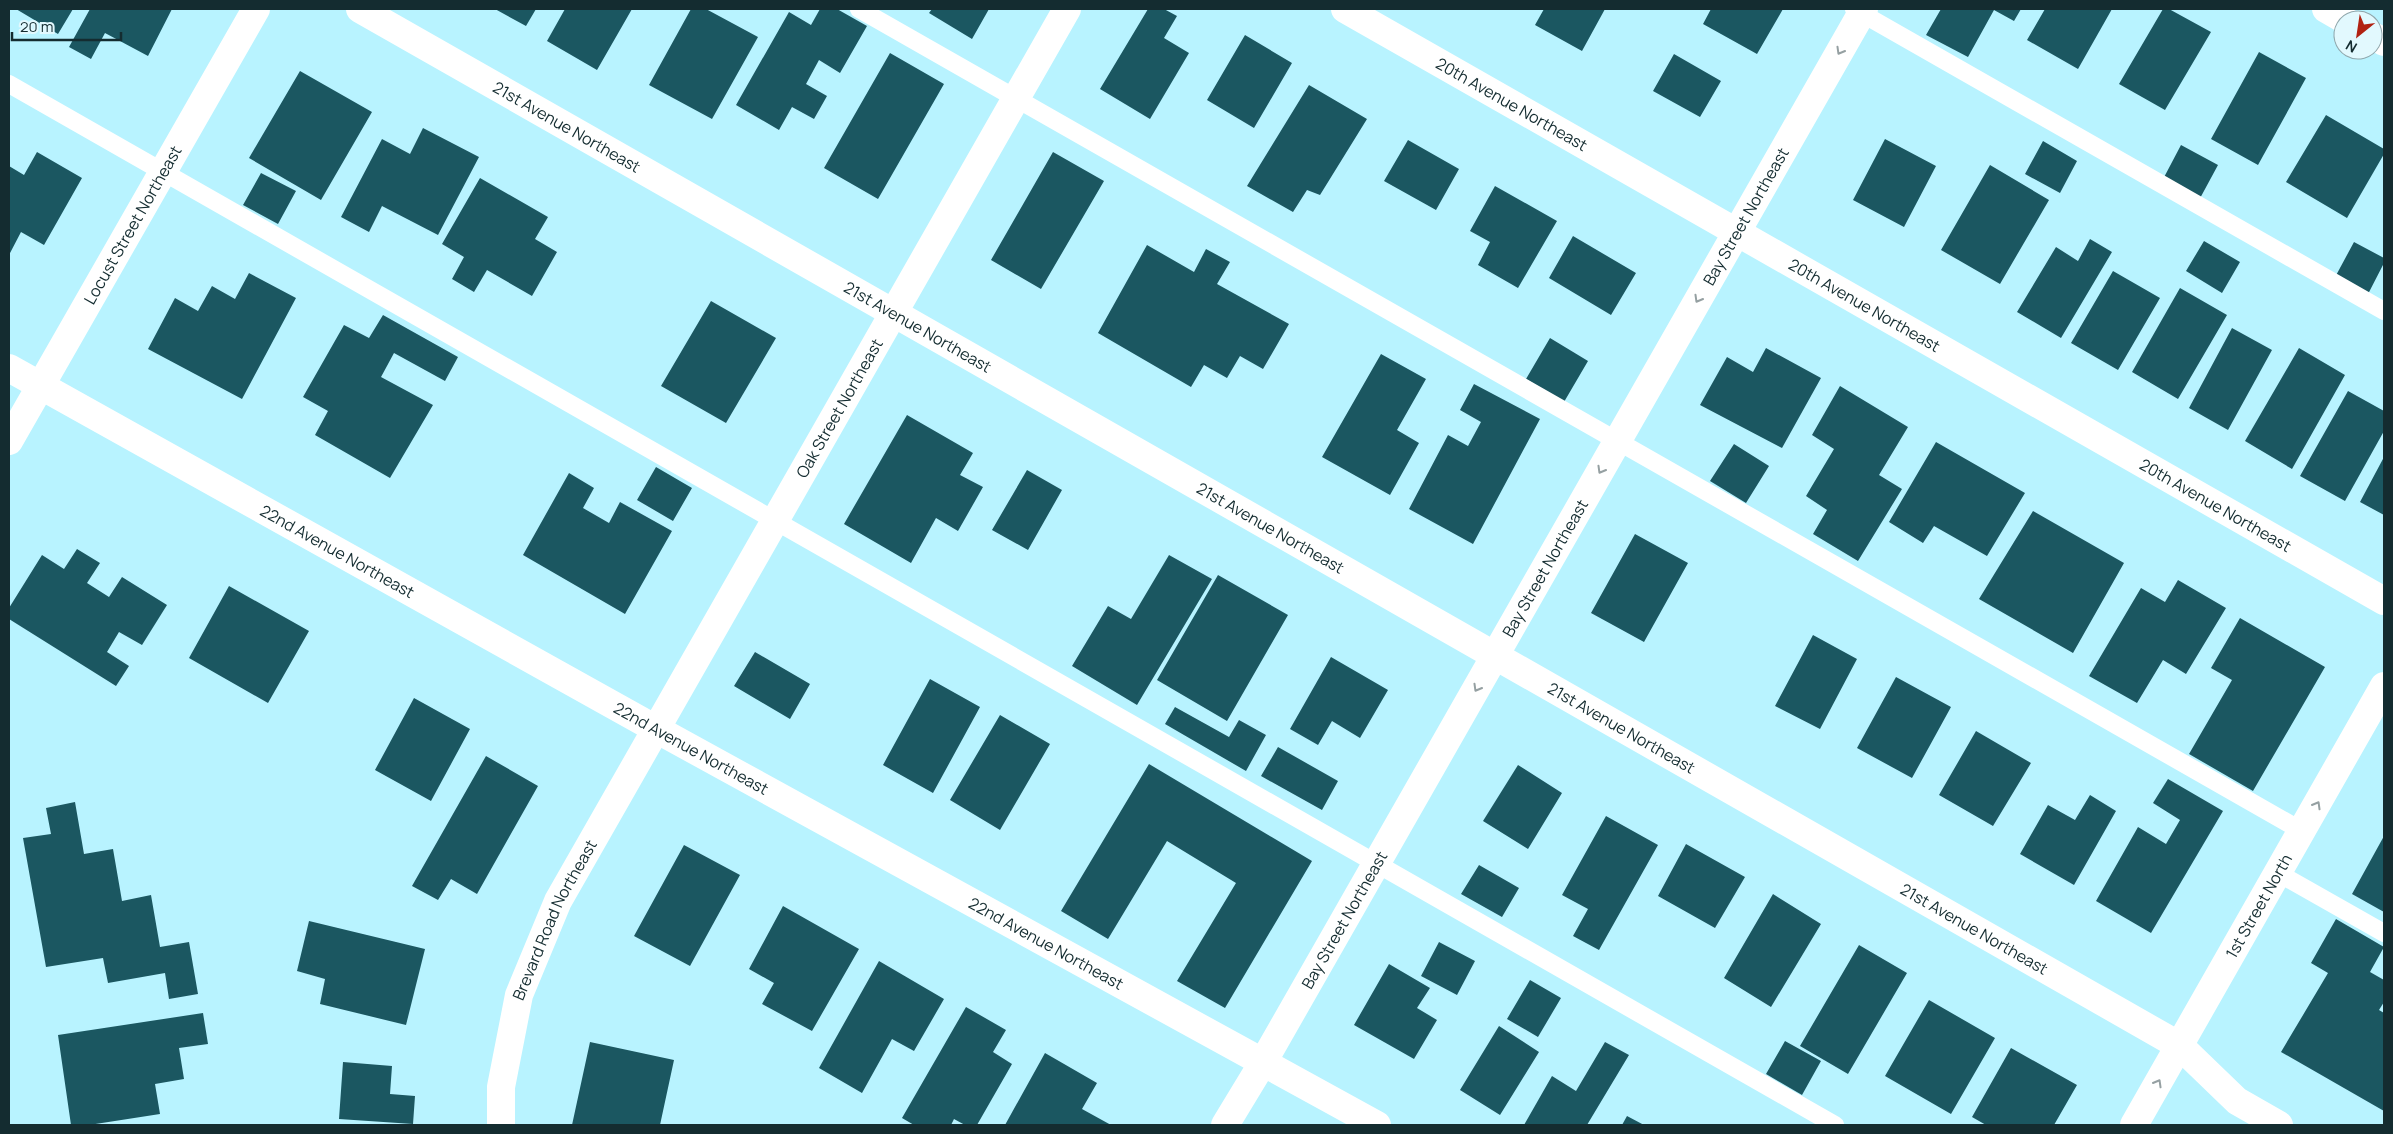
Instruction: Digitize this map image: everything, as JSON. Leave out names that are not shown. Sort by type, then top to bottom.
[{"type":"street","name":"Locust Street Northeast","points":[[9,441],[256,9]]},
{"type":"street","name":"21st Avenue Northeast","points":[[360,9],[2180,1046],[2237,1101],[2279,1125]]},
{"type":"street","name":"Oak Street Northeast","points":[[656,729],[1067,9]]},
{"type":"street","name":"20th Avenue Northeast","points":[[1344,9],[2384,601]]},
{"type":"street","name":"Bay Street Northeast","points":[[1225,1125],[1262,1064],[1618,441],[1860,10]]},
{"type":"street","name":"22nd Avenue Northeast","points":[[9,368],[656,729],[1262,1064],[1377,1125]]},
{"type":"street","name":"1st Street North","points":[[2134,1125],[2384,687]]},
{"type":"street","name":"Brevard Road Northeast","points":[[501,1125],[501,1087],[519,995],[558,901],[656,729]]},
{"type":"lane","points":[[859,9],[2302,831]]},
{"type":"lane","points":[[1860,10],[2384,311]]},
{"type":"lane","points":[[9,84],[1835,1125]]},
{"type":"lane","points":[[2278,873],[2384,933]]},
{"type":"building","points":[[16,9],[73,9],[58,34]]},
{"type":"building","points":[[90,9],[172,9],[148,56],[105,33],[91,59],[69,47]]},
{"type":"building","points":[[495,9],[536,9],[526,26]]},
{"type":"building","points":[[565,9],[632,9],[597,70],[547,41]]},
{"type":"building","points":[[691,9],[706,9],[758,37],[712,119],[649,85]]},
{"type":"building","points":[[820,9],[837,9],[867,26],[840,73],[819,60],[806,84],[827,96],[814,119],[792,107],[779,130],[736,105],[789,12],[811,25]]},
{"type":"building","points":[[932,9],[989,9],[972,39],[929,13]]},
{"type":"building","points":[[1148,9],[1164,9],[1177,16],[1164,38],[1189,53],[1150,119],[1100,89]]},
{"type":"building","points":[[1544,9],[1605,9],[1582,51],[1535,25]]},
{"type":"building","points":[[1711,9],[1783,9],[1757,54],[1703,24]]},
{"type":"building","points":[[1941,9],[2021,9],[2014,21],[1994,10],[1968,57],[1926,35]]},
{"type":"building","points":[[2045,9],[2112,9],[2078,69],[2027,40]]},
{"type":"building","points":[[2163,9],[2169,9],[2211,32],[2165,110],[2119,84]]},
{"type":"building","points":[[1245,35],[1292,63],[1254,128],[1207,100]]},
{"type":"building","points":[[2259,52],[2306,78],[2258,165],[2211,139]]},
{"type":"building","points":[[890,53],[944,84],[878,199],[824,168]]},
{"type":"building","points":[[1674,54],[1721,81],[1700,117],[1653,91]]},
{"type":"building","points":[[300,71],[372,112],[321,200],[249,158]]},
{"type":"building","points":[[1309,85],[1367,119],[1320,195],[1307,190],[1293,212],[1247,186]]},
{"type":"building","points":[[2326,115],[2384,149],[2384,154],[2347,218],[2286,182]]},
{"type":"building","points":[[423,128],[479,157],[438,235],[382,206],[369,232],[341,217],[382,139],[410,154]]},
{"type":"building","points":[[1885,139],[1936,166],[1904,227],[1853,200]]},
{"type":"building","points":[[1408,140],[1459,169],[1436,210],[1384,181]]},
{"type":"building","points":[[2043,141],[2077,161],[2060,193],[2025,174]]},
{"type":"building","points":[[2181,145],[2218,165],[2198,202],[2161,183]]},
{"type":"building","points":[[37,152],[82,178],[44,245],[21,232],[9,255],[9,166],[24,175]]},
{"type":"building","points":[[1053,152],[1104,181],[1041,289],[991,260]]},
{"type":"building","points":[[1990,165],[2049,200],[2000,284],[1941,250]]},
{"type":"building","points":[[261,173],[296,191],[278,224],[243,205]]},
{"type":"building","points":[[480,178],[548,217],[535,239],[557,252],[532,296],[487,270],[474,292],[452,279],[464,257],[442,244]]},
{"type":"building","points":[[1495,186],[1557,221],[1518,288],[1478,265],[1490,242],[1470,231]]},
{"type":"building","points":[[1573,236],[1636,273],[1611,315],[1549,278]]},
{"type":"building","points":[[2090,239],[2112,252],[2061,338],[2017,312],[2056,247],[2078,261]]},
{"type":"building","points":[[2204,241],[2240,262],[2222,293],[2186,271]]},
{"type":"building","points":[[2354,242],[2384,258],[2384,263],[2366,298],[2333,281]]},
{"type":"building","points":[[1147,245],[1194,272],[1206,249],[1230,262],[1217,284],[1289,324],[1263,369],[1240,356],[1227,378],[1204,365],[1191,387],[1098,333]]},
{"type":"building","points":[[2113,271],[2160,298],[2118,370],[2071,343]]},
{"type":"building","points":[[249,273],[296,298],[242,399],[148,349],[175,298],[198,311],[212,286],[235,299]]},
{"type":"building","points":[[2180,288],[2227,315],[2178,399],[2132,372]]},
{"type":"building","points":[[711,301],[776,338],[726,423],[661,386]]},
{"type":"building","points":[[383,315],[458,357],[445,381],[394,353],[381,377],[433,405],[390,478],[315,435],[328,411],[303,397],[344,325],[369,338]]},
{"type":"building","points":[[2232,328],[2272,350],[2228,430],[2189,408]]},
{"type":"building","points":[[1550,338],[1588,361],[1564,402],[1526,379]]},
{"type":"building","points":[[1766,348],[1821,378],[1782,448],[1700,405],[1727,357],[1753,372]]},
{"type":"building","points":[[2299,348],[2345,375],[2292,469],[2245,441]]},
{"type":"building","points":[[1381,354],[1426,379],[1397,430],[1419,443],[1390,495],[1322,457]]},
{"type":"building","points":[[1474,384],[1540,419],[1473,544],[1409,509],[1448,435],[1468,446],[1481,422],[1460,410]]},
{"type":"building","points":[[1840,386],[1908,427],[1879,475],[1902,489],[1858,561],[1813,534],[1827,510],[1806,496],[1834,449],[1812,435]]},
{"type":"building","points":[[2348,391],[2384,411],[2384,431],[2345,501],[2300,476]]},
{"type":"building","points":[[907,415],[973,453],[960,475],[983,487],[958,531],[936,518],[911,563],[844,524]]},
{"type":"building","points":[[1936,442],[2025,493],[1987,556],[1934,526],[1923,543],[1889,522]]},
{"type":"building","points":[[1734,444],[1769,466],[1746,503],[1710,481]]},
{"type":"building","points":[[2384,457],[2384,515],[2360,502]]},
{"type":"building","points":[[656,467],[692,488],[673,521],[637,500]]},
{"type":"building","points":[[1027,470],[1062,490],[1028,550],[992,530]]},
{"type":"building","points":[[569,473],[594,488],[583,508],[609,523],[620,502],[672,531],[625,614],[523,555]]},
{"type":"building","points":[[2033,511],[2124,563],[2073,653],[1979,599]]},
{"type":"building","points":[[1635,534],[1688,563],[1644,642],[1591,613]]},
{"type":"building","points":[[77,549],[100,563],[87,583],[109,597],[122,577],[167,605],[142,645],[119,632],[107,652],[129,666],[116,686],[9,619],[9,608],[42,555],[64,569]]},
{"type":"building","points":[[1169,555],[1212,579],[1137,705],[1072,666],[1108,606],[1131,619]]},
{"type":"building","points":[[1218,575],[1288,615],[1227,721],[1157,680]]},
{"type":"building","points":[[2178,580],[2226,608],[2186,674],[2163,660],[2137,703],[2089,676],[2141,588],[2165,602]]},
{"type":"building","points":[[229,586],[309,631],[268,703],[189,658]]},
{"type":"building","points":[[2240,618],[2325,667],[2253,791],[2189,754],[2232,680],[2211,668]]},
{"type":"building","points":[[1813,635],[1857,659],[1820,729],[1775,706]]},
{"type":"building","points":[[755,652],[810,684],[790,719],[734,686]]},
{"type":"building","points":[[1331,657],[1388,690],[1360,738],[1332,721],[1318,745],[1290,729]]},
{"type":"building","points":[[1896,677],[1951,707],[1912,778],[1857,748]]},
{"type":"building","points":[[930,679],[980,707],[933,793],[883,765]]},
{"type":"building","points":[[414,698],[470,729],[431,801],[375,770]]},
{"type":"building","points":[[1175,707],[1229,737],[1239,720],[1266,735],[1246,771],[1165,724]]},
{"type":"building","points":[[1000,715],[1050,744],[1000,830],[950,800]]},
{"type":"building","points":[[1976,731],[2031,763],[1993,826],[1939,795]]},
{"type":"building","points":[[1278,747],[1338,781],[1322,810],[1261,776]]},
{"type":"building","points":[[486,756],[538,786],[477,894],[451,879],[438,900],[412,886]]},
{"type":"building","points":[[1149,764],[1312,861],[1225,1008],[1177,981],[1236,883],[1167,841],[1108,939],[1061,911]]},
{"type":"building","points":[[1518,765],[1562,793],[1528,849],[1483,821]]},
{"type":"building","points":[[2168,779],[2223,811],[2151,933],[2096,901],[2138,827],[2166,844],[2180,820],[2153,803]]},
{"type":"building","points":[[2090,795],[2116,811],[2074,885],[2020,854],[2048,805],[2075,820]]},
{"type":"building","points":[[75,802],[84,854],[113,849],[122,901],[151,895],[160,947],[189,942],[198,994],[169,999],[165,973],[108,983],[103,958],[46,967],[23,838],[51,834],[46,808]]},
{"type":"building","points":[[1606,816],[1658,845],[1599,950],[1573,936],[1588,909],[1562,895]]},
{"type":"building","points":[[2384,836],[2384,912],[2352,894]]},
{"type":"building","points":[[1686,844],[1745,877],[1715,928],[1658,896]]},
{"type":"building","points":[[684,845],[740,875],[690,966],[634,936]]},
{"type":"building","points":[[1479,865],[1519,888],[1502,917],[1461,894]]},
{"type":"building","points":[[1773,894],[1821,924],[1771,1007],[1724,978]]},
{"type":"building","points":[[783,906],[859,949],[812,1031],[762,1004],[774,983],[749,969]]},
{"type":"building","points":[[2336,919],[2384,947],[2370,972],[2384,980],[2384,1002],[2379,1010],[2384,1013],[2384,1111],[2281,1052],[2328,973],[2311,963]]},
{"type":"building","points":[[309,921],[425,949],[406,1025],[320,1004],[325,979],[297,971]]},
{"type":"building","points":[[1439,942],[1475,961],[1457,995],[1421,976]]},
{"type":"building","points":[[1859,945],[1907,973],[1848,1074],[1800,1046]]},
{"type":"building","points":[[879,961],[944,999],[914,1051],[892,1039],[862,1093],[819,1068]]},
{"type":"building","points":[[1389,964],[1430,988],[1417,1008],[1437,1020],[1414,1059],[1354,1025]]},
{"type":"building","points":[[1530,980],[1561,998],[1538,1037],[1507,1019]]},
{"type":"building","points":[[1929,1000],[1995,1038],[1951,1114],[1885,1076]]},
{"type":"building","points":[[966,1007],[1006,1030],[993,1052],[1012,1064],[977,1125],[965,1125],[954,1119],[951,1125],[914,1125],[902,1118]]},
{"type":"building","points":[[203,1013],[208,1044],[179,1048],[184,1079],[155,1084],[160,1114],[89,1125],[71,1125],[58,1035]]},
{"type":"building","points":[[1499,1026],[1539,1052],[1500,1115],[1460,1090]]},
{"type":"building","points":[[1785,1041],[1821,1061],[1802,1095],[1766,1074]]},
{"type":"building","points":[[590,1042],[674,1060],[660,1125],[572,1125]]},
{"type":"building","points":[[1605,1042],[1629,1055],[1587,1125],[1524,1125],[1552,1076],[1576,1091]]},
{"type":"building","points":[[2011,1048],[2077,1085],[2054,1125],[1986,1125],[1972,1117]]},
{"type":"building","points":[[1045,1053],[1097,1083],[1082,1109],[1111,1125],[1005,1125]]},
{"type":"building","points":[[343,1062],[392,1066],[390,1094],[415,1096],[413,1124],[339,1119]]},
{"type":"building","points":[[1627,1116],[1644,1125],[1622,1125]]}]
